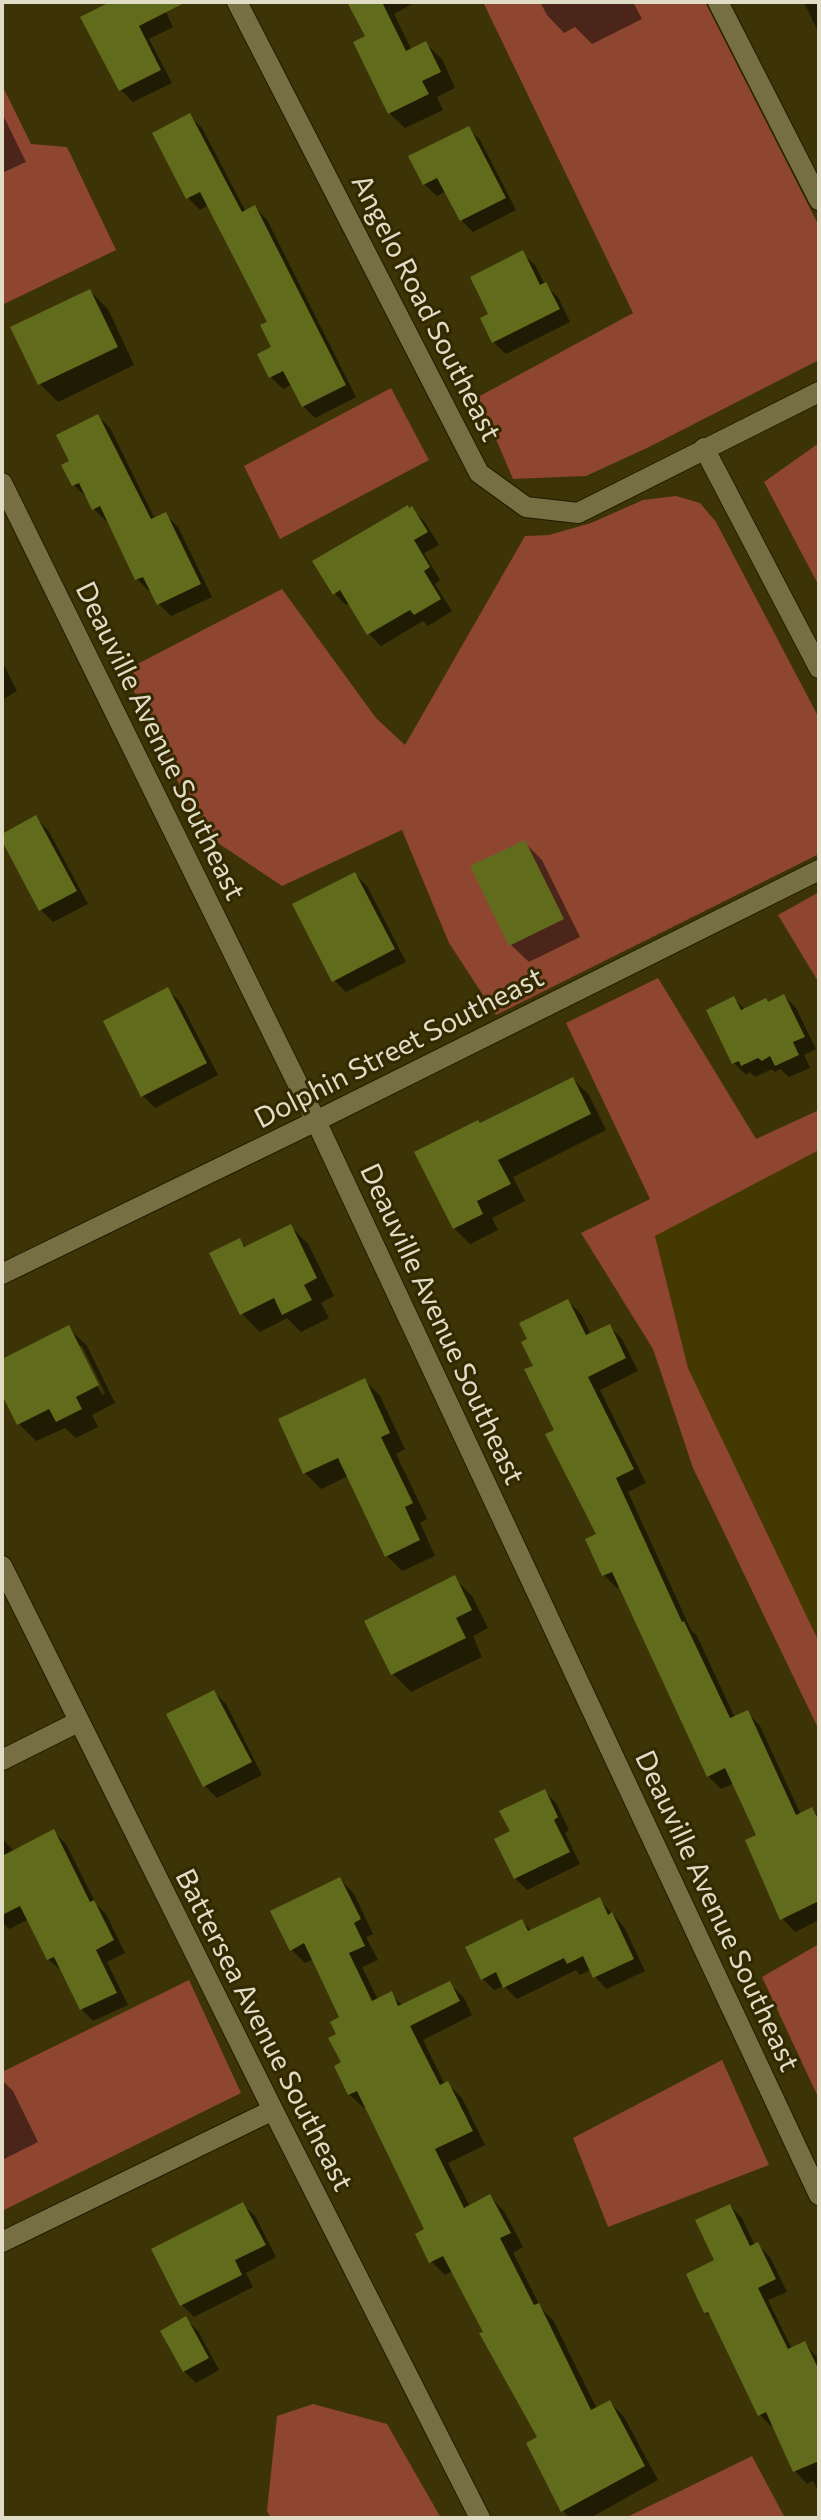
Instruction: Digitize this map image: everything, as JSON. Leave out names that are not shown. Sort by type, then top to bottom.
[{"type":"street","name":"Angelo Road Southeast","points":[[237,2],[479,473],[526,507],[578,513],[819,392]]},
{"type":"street","points":[[718,2],[819,200]]},
{"type":"street","points":[[704,448],[819,668]]},
{"type":"street","name":"Deauville Avenue Southeast","points":[[2,483],[316,1121],[819,2195]]},
{"type":"street","name":"Dolphin Street Southeast","points":[[2,1274],[819,870]]},
{"type":"street","name":"Battersea Avenue Southeast","points":[[2,1566],[480,2518]]},
{"type":"street","points":[[2,1760],[78,1722]]},
{"type":"street","points":[[2,2242],[273,2110]]},
{"type":"shaded area","points":[[483,2],[705,2],[819,226],[819,360],[586,476],[513,479],[478,397],[633,313]]},
{"type":"shaded area","points":[[2,85],[31,144],[67,147],[116,250],[2,305]]},
{"type":"shaded area","points":[[391,388],[429,460],[280,539],[244,466]]},
{"type":"shaded area","points":[[819,443],[819,586],[764,482]]},
{"type":"shaded area","points":[[676,496],[700,503],[716,522],[819,718],[819,854],[496,1015],[449,943],[402,830],[282,886],[203,833],[124,671],[282,589],[376,718],[405,745],[525,536],[549,535],[591,523],[643,500]]},
{"type":"shaded area","points":[[819,892],[819,983],[778,915]]},
{"type":"shaded area","points":[[658,978],[756,1139],[819,1110],[819,1150],[655,1236],[688,1368],[819,1642],[819,1730],[693,1468],[653,1349],[581,1233],[650,1199],[566,1023]]},
{"type":"shaded area","points":[[819,1150],[819,1642],[688,1368],[655,1236]]},
{"type":"shaded area","points":[[819,1944],[819,2099],[762,1977]]},
{"type":"shaded area","points":[[189,1980],[241,2093],[2,2211],[2,2072]]},
{"type":"shaded area","points":[[722,2060],[769,2165],[608,2227],[573,2138]]},
{"type":"shaded area","points":[[313,2404],[387,2424],[441,2518],[271,2518],[267,2511],[277,2416]]},
{"type":"shaded area","points":[[752,2456],[785,2518],[625,2518]]},
{"type":"building","points":[[110,2],[186,2],[139,26],[161,70],[119,91],[80,17]]},
{"type":"building","points":[[347,2],[382,2],[406,51],[426,41],[441,72],[422,81],[429,94],[388,114],[353,42],[365,36]]},
{"type":"building","points":[[190,113],[242,212],[255,205],[346,385],[302,407],[283,371],[269,378],[257,354],[271,347],[260,325],[267,322],[200,192],[186,199],[152,133]]},
{"type":"building","points":[[469,126],[506,198],[460,221],[437,178],[423,185],[408,156]]},
{"type":"building","points":[[523,250],[540,285],[546,282],[560,309],[492,343],[480,318],[488,314],[470,277]]},
{"type":"building","points":[[90,289],[118,347],[38,385],[10,327]]},
{"type":"building","points":[[98,414],[151,519],[166,512],[201,584],[157,605],[143,577],[135,580],[100,506],[92,510],[79,483],[72,486],[61,465],[69,461],[56,435]]},
{"type":"building","points":[[408,505],[409,508],[412,506],[428,532],[414,540],[430,567],[424,571],[441,599],[414,615],[410,610],[367,635],[340,590],[333,595],[312,561]]},
{"type":"building","points":[[36,815],[77,891],[39,911],[2,841],[2,834]]},
{"type":"building","points":[[525,840],[564,919],[509,946],[470,866]]},
{"type":"building","points":[[355,872],[395,949],[332,982],[292,904]]},
{"type":"building","points":[[168,987],[207,1063],[141,1097],[103,1021]]},
{"type":"building","points":[[784,994],[805,1037],[793,1042],[799,1055],[775,1066],[770,1056],[741,1066],[739,1061],[732,1064],[706,1010],[734,996],[741,1010],[766,998],[768,1002]]},
{"type":"building","points":[[573,1077],[591,1114],[498,1160],[511,1184],[477,1201],[483,1214],[453,1229],[414,1152]]},
{"type":"building","points":[[291,1224],[317,1278],[304,1285],[312,1300],[282,1315],[274,1298],[240,1315],[209,1253],[240,1238],[244,1247]]},
{"type":"building","points":[[568,1299],[586,1335],[610,1324],[626,1358],[588,1377],[634,1469],[616,1478],[682,1622],[730,1718],[748,1710],[796,1815],[812,1807],[819,1821],[819,1901],[780,1920],[745,1840],[756,1835],[725,1768],[707,1777],[612,1572],[602,1576],[585,1539],[596,1534],[545,1434],[554,1430],[524,1369],[533,1366],[521,1342],[527,1339],[519,1323]]},
{"type":"building","points":[[69,1325],[99,1385],[76,1397],[82,1409],[56,1422],[49,1409],[17,1425],[2,1395],[2,1359]]},
{"type":"building","points":[[365,1378],[390,1433],[381,1437],[413,1503],[405,1507],[420,1540],[385,1557],[338,1458],[303,1474],[278,1419]]},
{"type":"building","points":[[455,1575],[472,1610],[456,1618],[466,1638],[391,1675],[364,1621]]},
{"type":"building","points":[[214,1690],[252,1762],[203,1787],[166,1714]]},
{"type":"building","points":[[545,1789],[558,1817],[554,1820],[570,1852],[514,1879],[494,1839],[510,1831],[499,1811]]},
{"type":"building","points":[[54,1829],[90,1902],[94,1900],[114,1940],[96,1950],[117,1993],[80,2010],[54,1957],[47,1960],[20,1906],[2,1915],[2,1856]]},
{"type":"building","points":[[340,1877],[361,1919],[354,1923],[365,1946],[349,1953],[372,2001],[392,1991],[398,2006],[450,1981],[460,2001],[410,2026],[440,2085],[448,2081],[473,2131],[435,2149],[464,2208],[490,2194],[511,2233],[500,2238],[534,2305],[539,2303],[591,2410],[610,2400],[645,2466],[561,2512],[526,2443],[537,2437],[479,2333],[483,2332],[443,2256],[429,2263],[415,2234],[424,2229],[357,2091],[348,2095],[334,2066],[341,2062],[328,2038],[336,2034],[330,2022],[339,2017],[304,1943],[290,1951],[270,1911]]},
{"type":"building","points":[[600,1897],[608,1915],[612,1912],[634,1959],[593,1978],[583,1956],[567,1964],[564,1958],[503,1988],[496,1972],[481,1980],[465,1947],[522,1919],[528,1931]]},
{"type":"building","points":[[243,2202],[266,2245],[235,2260],[242,2275],[180,2306],[151,2249]]},
{"type":"building","points":[[730,2204],[750,2246],[758,2242],[776,2279],[758,2288],[788,2349],[805,2341],[819,2370],[819,2461],[793,2472],[766,2412],[758,2416],[708,2312],[704,2313],[686,2274],[714,2260],[695,2220]]},
{"type":"building","points":[[186,2316],[209,2358],[183,2372],[160,2331]]}]
